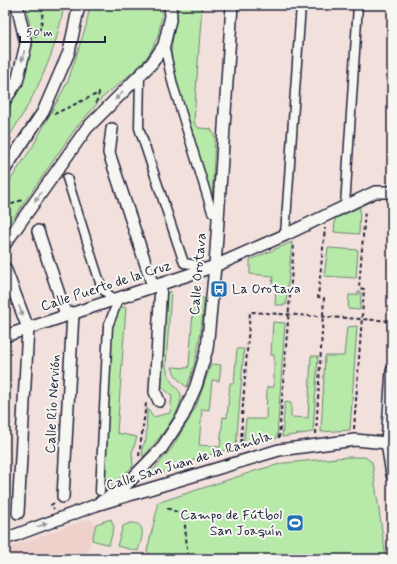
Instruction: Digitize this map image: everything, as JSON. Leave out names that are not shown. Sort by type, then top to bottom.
[{"type":"street","points":[[5,100],[17,82],[26,44],[16,5]]},
{"type":"street","points":[[5,169],[43,112],[69,52],[79,5]]},
{"type":"street","points":[[5,244],[87,128],[152,63],[164,45],[171,16],[170,5]]},
{"type":"street","name":"Calle Orotava","points":[[96,505],[122,489],[161,448],[183,416],[196,386],[207,349],[210,268],[218,216],[232,5]]},
{"type":"street","points":[[285,235],[301,5]]},
{"type":"street","points":[[345,206],[358,5]]},
{"type":"street","points":[[164,45],[173,85],[210,208],[212,212],[218,216]]},
{"type":"street","points":[[140,75],[139,128],[184,263],[210,268]]},
{"type":"street","points":[[112,129],[109,153],[157,285],[155,392],[159,401]]},
{"type":"street","points":[[67,178],[102,289],[116,299],[108,326],[100,491]]},
{"type":"street","name":"Calle Puerto de la Cruz","points":[[5,336],[210,268],[296,230],[365,196],[376,192],[392,192]]},
{"type":"street","points":[[38,231],[70,314]]},
{"type":"street","points":[[5,268],[28,328],[18,512]]},
{"type":"street","name":"Calle Río Nervión","points":[[63,497],[70,314]]},
{"type":"street","points":[[392,371],[390,440],[392,475]]},
{"type":"street","name":"Calle San Juan de la Rambla","points":[[5,539],[96,505],[278,450],[353,440],[390,440]]},
{"type":"path","points":[[24,34],[35,37],[38,34],[42,22],[43,5]]},
{"type":"path","points":[[43,112],[50,116],[99,93],[95,107],[101,114]]},
{"type":"path","points":[[353,440],[364,289],[360,288],[365,196]]},
{"type":"path","points":[[315,445],[324,298],[318,298],[325,228],[331,226],[333,212]]},
{"type":"path","points":[[278,450],[296,230]]},
{"type":"path","points":[[240,461],[250,312],[392,321]]},
{"type":"path","points":[[141,469],[139,458],[146,404],[159,401]]},
{"type":"path","points":[[167,508],[184,515],[188,559]]},
{"type":"shaded area","points":[[88,519],[96,524],[86,559],[5,559],[5,549]]},
{"type":"green space","points":[[25,5],[64,5],[56,40],[44,73],[28,105],[10,135],[8,116],[10,105],[30,46],[30,28]]},
{"type":"green space","points":[[90,5],[162,5],[162,16],[158,36],[151,51],[141,65],[102,98],[76,128],[5,230],[5,188],[33,146],[68,81],[86,26]]},
{"type":"green space","points":[[177,5],[202,5],[194,120],[195,125],[199,128],[211,129],[215,137],[212,202],[169,68]]},
{"type":"green space","points":[[360,207],[359,234],[334,232],[335,219]]},
{"type":"green space","points":[[292,242],[286,305],[275,305],[276,288],[272,287],[273,276],[250,274],[250,260]]},
{"type":"green space","points":[[328,248],[358,250],[356,278],[324,276]]},
{"type":"green space","points":[[171,291],[166,365],[171,380],[181,395],[180,402],[173,419],[167,428],[143,457],[142,448],[146,440],[147,408],[153,417],[170,413],[172,396],[161,386],[165,294]]},
{"type":"green space","points":[[358,292],[361,292],[360,310],[348,309],[349,295],[358,295]]},
{"type":"green space","points":[[194,297],[204,298],[201,332],[197,354],[187,387],[174,373],[172,367],[188,368],[189,365]]},
{"type":"green space","points":[[120,307],[126,307],[117,433],[137,437],[132,453],[133,466],[123,476],[107,485],[102,486],[111,326]]},
{"type":"green space","points":[[273,322],[285,323],[277,438],[243,447],[246,419],[266,419],[267,387],[274,387],[274,355],[271,355]]},
{"type":"green space","points":[[357,326],[350,430],[321,432],[325,356],[344,356],[347,327]]},
{"type":"green space","points":[[237,349],[244,349],[236,447],[185,463],[156,476],[151,473],[172,448],[196,407],[211,364],[221,365],[219,381],[212,380],[209,410],[202,409],[199,445],[220,447],[223,417],[227,418],[230,383],[234,383]]},
{"type":"green space","points":[[311,356],[318,356],[313,432],[282,437],[285,402],[291,403],[291,417],[308,418]]},
{"type":"green space","name":"Campo de Fútbol San Joaquín","points":[[348,457],[365,457],[372,462],[386,559],[154,559],[147,551],[157,510],[157,503],[284,463]]},
{"type":"green space","points":[[111,519],[114,527],[109,545],[92,540],[96,524]]},
{"type":"green space","points":[[130,523],[140,525],[142,529],[142,537],[138,551],[117,546],[123,526]]},
{"type":"place","name":"La Orotava","points":[[219,289]]},
{"type":"place","name":"Campo de Fútbol San Joaquín","points":[[295,523]]}]
